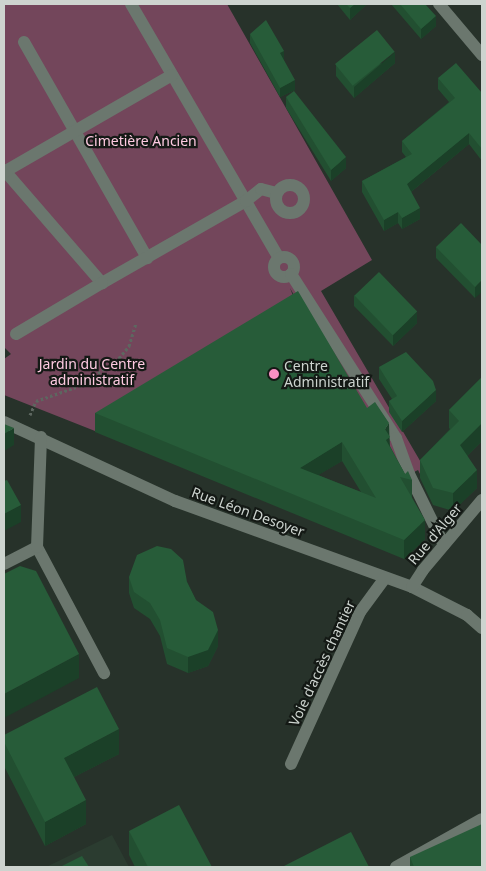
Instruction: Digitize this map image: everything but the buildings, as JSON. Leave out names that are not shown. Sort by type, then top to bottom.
[{"type":"street","points":[[131,4],[279,258],[284,257],[293,263],[291,274],[396,438],[409,474],[444,544]]},
{"type":"street","points":[[439,4],[482,55]]},
{"type":"street","points":[[24,42],[147,258]]},
{"type":"street","points":[[102,283],[4,171],[172,75]]},
{"type":"street","points":[[16,334],[246,201],[261,189],[276,193]]},
{"type":"street","name":"Rue Léon Desoyer","points":[[4,422],[41,437],[175,501],[412,587],[467,615],[482,628]]},
{"type":"street","points":[[41,437],[37,547],[104,673]]},
{"type":"street","name":"Rue d'Alger","points":[[412,587],[444,544],[482,500]]},
{"type":"street","points":[[4,564],[37,547]]},
{"type":"street","name":"Voie d'accès chantier","points":[[291,764],[360,612],[385,578]]},
{"type":"street","points":[[396,867],[482,819]]},
{"type":"path","points":[[28,420],[36,401],[82,385],[120,358],[128,346],[136,324]]},
{"type":"shaded area","points":[[112,835],[129,867],[46,867]]},
{"type":"green space","name":"Cimetière Ancien","points":[[4,4],[227,4],[372,260],[321,291],[426,471],[421,476],[418,470],[398,480],[290,288],[298,309],[95,431],[4,395],[4,359],[11,354],[4,347]]},
{"type":"place","name":"Centre Administratif","points":[[274,374]]},
{"type":"park label","name":"Jardin du Centre administratif","points":[[92,372]]}]
